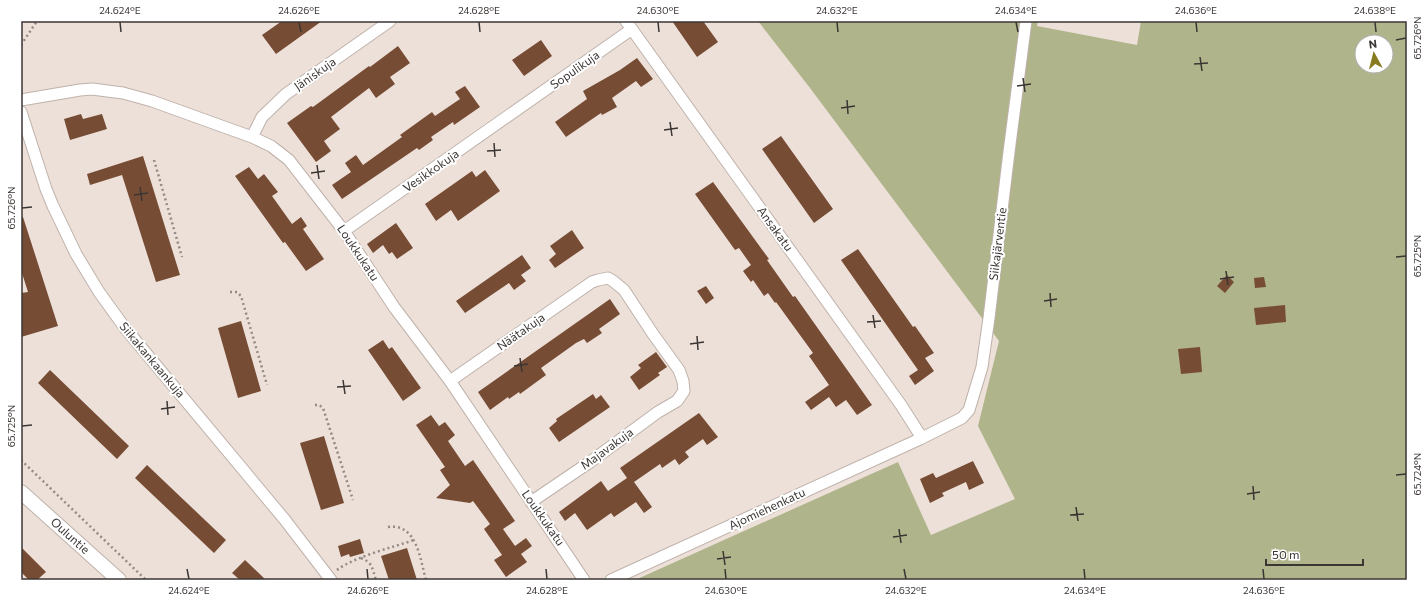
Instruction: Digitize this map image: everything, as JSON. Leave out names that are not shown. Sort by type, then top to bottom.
[{"type":"street","name":"Jäniskuja","points":[[252,138],[262,117],[286,94],[390,21]]},
{"type":"street","name":"Siikajärventie","points":[[922,438],[962,418],[965,415],[969,410],[982,367],[1026,21]]},
{"type":"street","name":"Ansakatu","points":[[629,25],[901,405],[922,438]]},
{"type":"street","name":"Sopulikuja","points":[[517,110],[629,25]]},
{"type":"street","name":"Loukkukatu","points":[[21,100],[92,89],[123,93],[152,101],[252,138],[271,146],[289,160],[344,231],[394,307],[450,381],[584,580]]},
{"type":"street","name":"Vesikkokuja","points":[[344,231],[517,110]]},
{"type":"street","name":"Siikakankaankuja","points":[[21,112],[46,190],[76,254],[98,292],[125,328],[285,520],[330,578]]},
{"type":"street","name":"Näätakuja","points":[[450,381],[592,282],[608,278],[624,290],[679,370],[684,387],[682,395]]},
{"type":"street","name":"Majavakuja","points":[[531,502],[586,465],[658,412],[677,401],[682,395]]},
{"type":"street","name":"Ajomiehenkatu","points":[[611,580],[922,438]]},
{"type":"street","name":"Ouluntie","points":[[22,494],[120,580]]},
{"type":"path","points":[[21,45],[36,21]]},
{"type":"path","points":[[154,160],[182,257]]},
{"type":"path","points":[[230,292],[237,292],[241,296],[267,385]]},
{"type":"path","points":[[315,405],[319,405],[322,408],[353,500]]},
{"type":"path","points":[[21,460],[146,580]]},
{"type":"path","points":[[388,527],[394,526],[403,528],[411,534],[416,544],[426,580]]},
{"type":"path","points":[[330,578],[343,565],[414,540]]},
{"type":"path","points":[[360,558],[368,561],[372,566],[376,580]]},
{"type":"green space","points":[[758,21],[1038,21],[1037,26],[1137,45],[1141,21],[1407,21],[1407,580],[635,580],[898,462],[931,535],[1015,499],[978,426],[999,341],[810,88]]},
{"type":"building","points":[[282,21],[322,21],[276,54],[262,35]]},
{"type":"building","points":[[672,21],[703,21],[718,42],[697,57]]},
{"type":"building","points":[[541,40],[552,56],[524,76],[512,60]]},
{"type":"building","points":[[398,46],[410,63],[390,77],[395,84],[376,98],[369,88],[331,117],[340,129],[324,141],[331,151],[316,162],[287,123],[311,106],[313,107]]},
{"type":"building","points":[[637,58],[653,79],[641,87],[636,81],[612,98],[617,107],[602,115],[601,113],[566,137],[555,122],[587,99],[583,91],[620,70]]},
{"type":"building","points":[[465,86],[480,107],[454,125],[453,122],[431,137],[433,140],[419,150],[417,148],[342,199],[332,185],[351,172],[345,163],[356,155],[363,165],[402,137],[400,135],[432,112],[435,116],[460,99],[455,92]]},
{"type":"building","points":[[81,114],[83,119],[102,114],[107,129],[70,140],[64,119]]},
{"type":"building","points":[[781,136],[833,209],[814,223],[762,149]]},
{"type":"building","points":[[143,156],[180,275],[156,282],[122,175],[90,185],[87,174]]},
{"type":"building","points":[[249,167],[258,179],[264,174],[278,192],[272,196],[292,224],[301,217],[307,226],[303,229],[324,259],[306,271],[285,242],[283,243],[235,176]]},
{"type":"building","points":[[485,170],[500,191],[458,221],[451,210],[436,221],[425,204],[472,171],[476,177]]},
{"type":"building","points":[[713,182],[769,259],[767,260],[793,297],[795,296],[872,405],[857,415],[846,400],[836,407],[829,397],[811,410],[805,402],[829,385],[809,356],[813,353],[776,302],[775,303],[768,293],[764,296],[753,280],[751,282],[743,271],[751,265],[739,248],[735,250],[695,194]]},
{"type":"building","points":[[21,217],[23,217],[58,326],[21,337],[21,293],[28,292],[21,270]]},
{"type":"building","points":[[396,223],[413,248],[397,259],[392,252],[389,254],[383,245],[373,253],[367,244]]},
{"type":"building","points":[[572,230],[584,248],[555,268],[549,260],[556,254],[550,246]]},
{"type":"building","points":[[858,249],[913,327],[915,326],[934,353],[925,358],[934,371],[915,385],[909,376],[918,370],[841,260]]},
{"type":"building","points":[[522,255],[531,268],[521,275],[526,281],[514,290],[509,283],[465,313],[456,301]]},
{"type":"building","points":[[1227,275],[1234,282],[1225,293],[1217,286]]},
{"type":"building","points":[[1264,277],[1266,287],[1255,288],[1254,278]]},
{"type":"building","points":[[706,286],[714,298],[706,304],[697,291]]},
{"type":"building","points":[[610,299],[620,314],[599,329],[602,333],[587,343],[584,339],[576,343],[541,368],[546,375],[520,394],[519,392],[509,399],[508,397],[490,410],[478,392]]},
{"type":"building","points":[[1285,305],[1286,322],[1256,325],[1254,308]]},
{"type":"building","points":[[241,321],[261,391],[238,398],[218,328]]},
{"type":"building","points":[[383,340],[389,349],[392,347],[421,388],[403,401],[368,350]]},
{"type":"building","points":[[1200,347],[1202,372],[1181,374],[1178,349]]},
{"type":"building","points":[[656,352],[667,367],[658,373],[660,375],[639,390],[630,377],[641,368],[638,365]]},
{"type":"building","points":[[50,370],[129,446],[117,459],[38,383]]},
{"type":"building","points":[[593,394],[596,399],[601,395],[610,407],[559,442],[549,428],[557,421],[556,419]]},
{"type":"building","points":[[699,413],[718,437],[707,445],[703,439],[685,452],[689,457],[679,465],[675,459],[662,468],[660,464],[634,482],[652,507],[644,513],[636,502],[614,517],[611,513],[587,530],[575,513],[565,521],[559,512],[601,481],[608,491],[627,478],[620,468]]},
{"type":"building","points":[[431,415],[439,426],[445,422],[455,435],[448,441],[465,466],[473,460],[515,521],[503,529],[515,546],[526,538],[532,546],[521,554],[527,562],[506,577],[494,560],[502,555],[484,529],[490,524],[473,501],[470,503],[436,498],[450,485],[440,470],[445,467],[416,425]]},
{"type":"building","points":[[324,436],[344,503],[321,510],[300,443]]},
{"type":"building","points":[[973,461],[984,483],[969,490],[966,482],[942,493],[944,496],[930,503],[920,479],[933,473],[936,478]]},
{"type":"building","points":[[147,465],[226,540],[214,553],[135,478]]},
{"type":"building","points":[[360,539],[364,553],[350,557],[349,554],[341,557],[338,546]]},
{"type":"building","points":[[21,547],[46,572],[37,580],[29,580],[21,572]]},
{"type":"building","points":[[407,548],[417,580],[389,580],[381,556]]},
{"type":"building","points":[[245,560],[266,580],[240,580],[232,573]]}]
